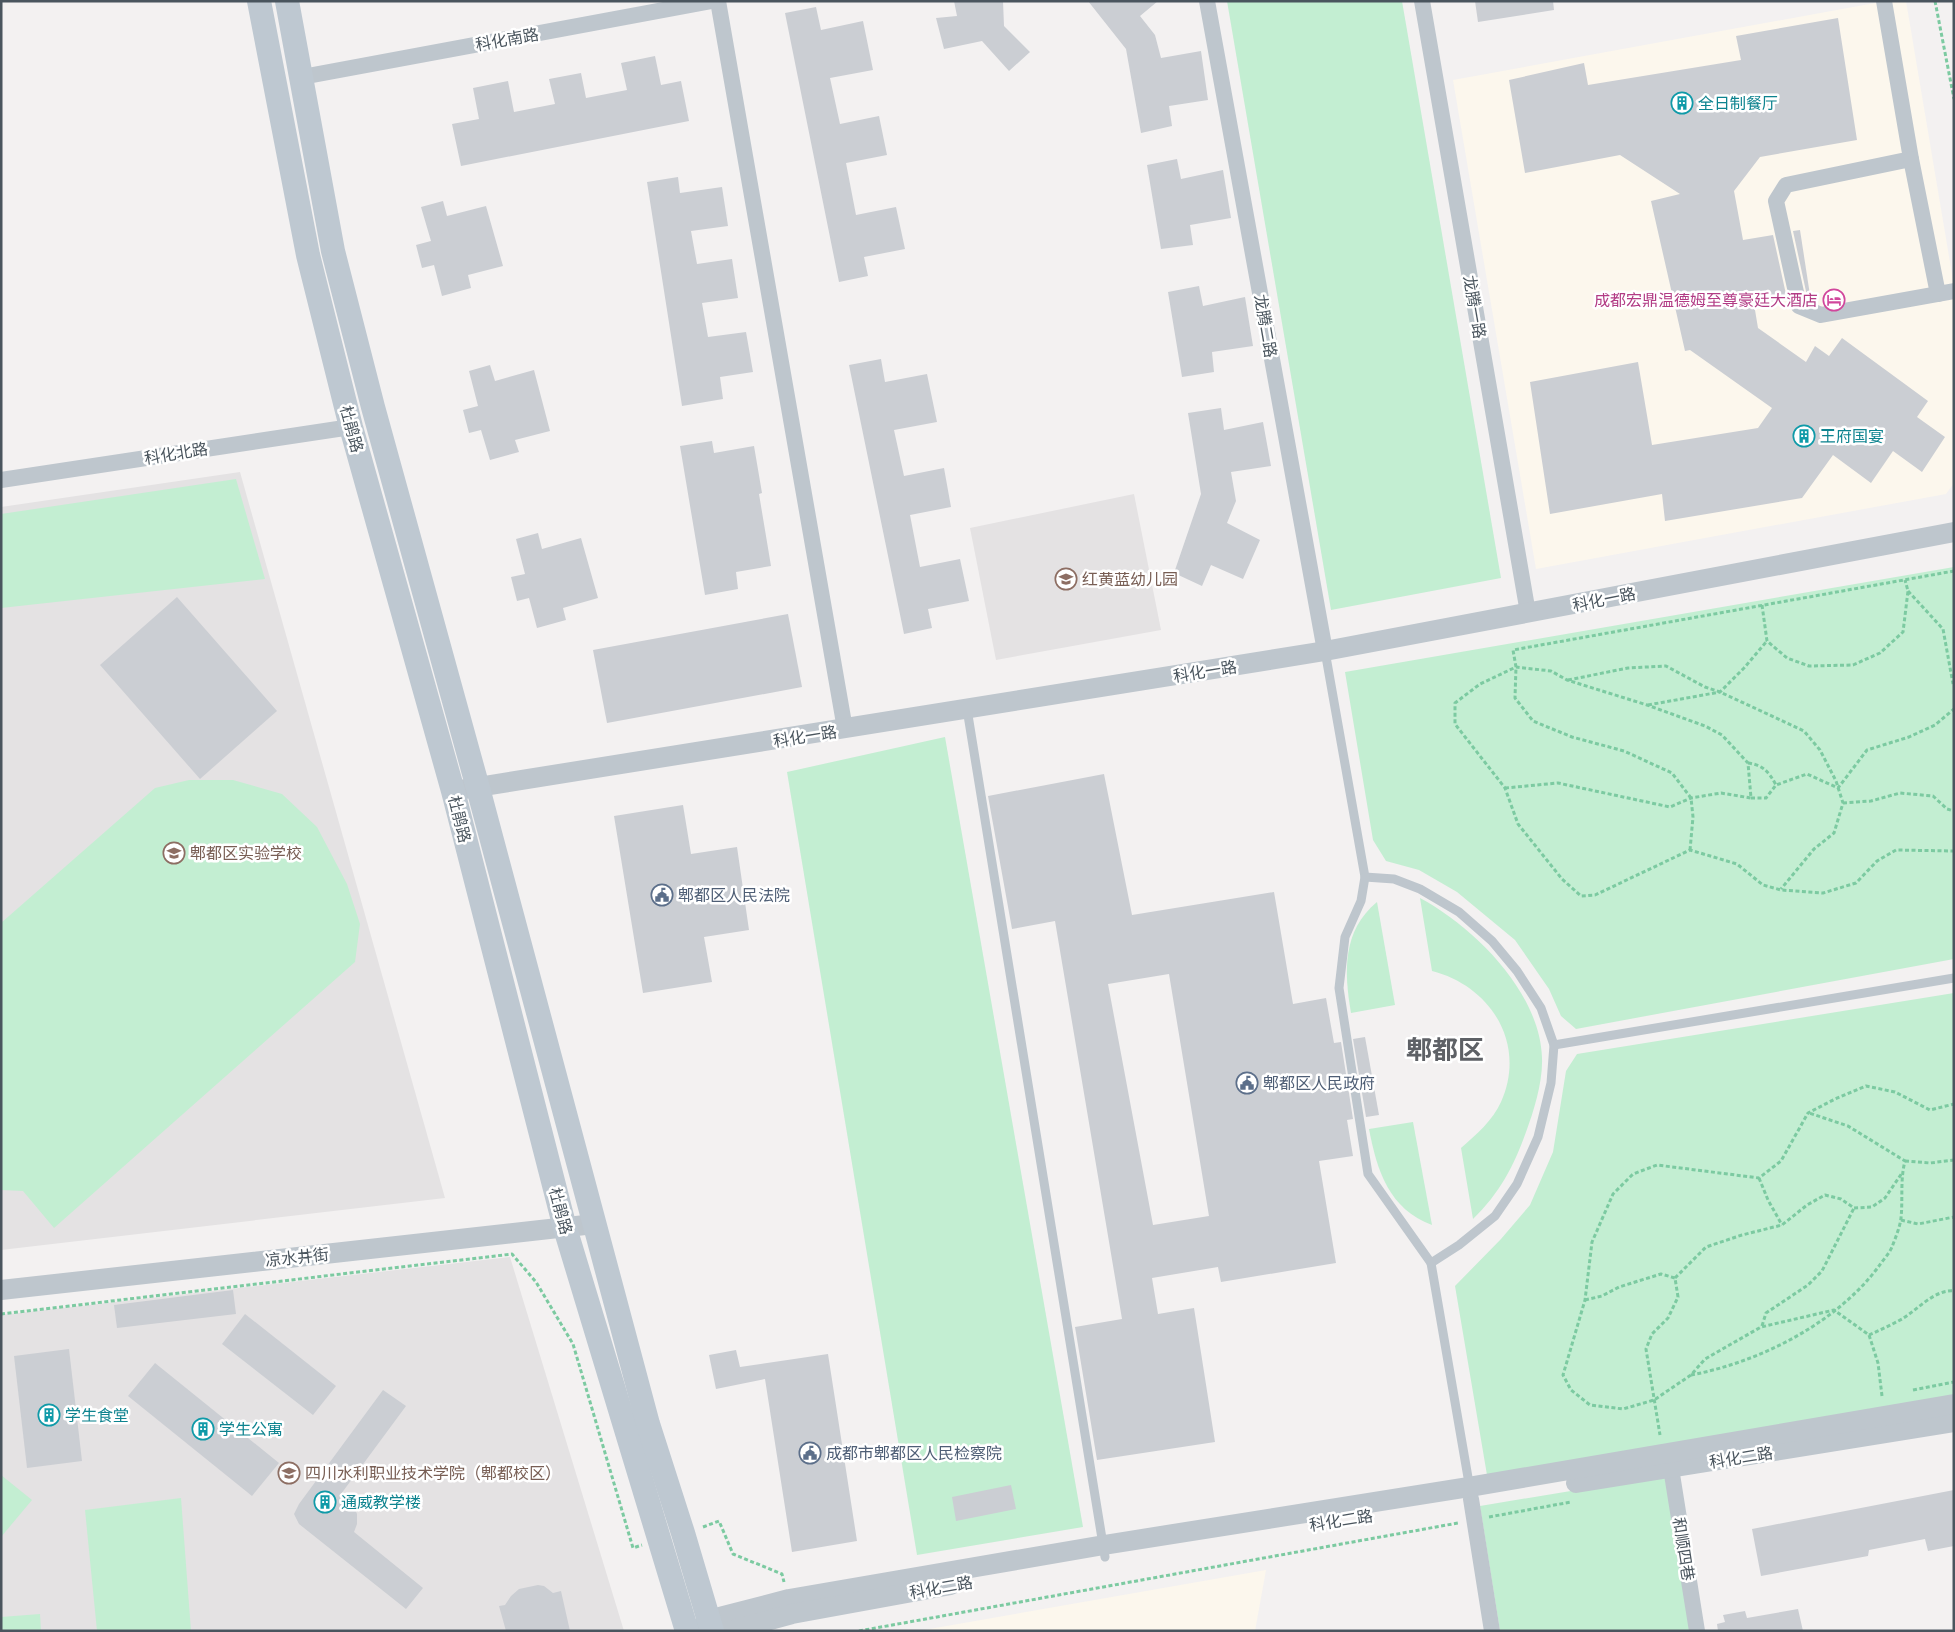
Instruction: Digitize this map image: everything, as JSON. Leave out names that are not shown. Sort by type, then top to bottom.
[{"type":"main road","name":"杜鹃路","points":[[259,1],[308,256],[351,427],[453,791],[565,1228],[686,1631]]},
{"type":"main road","name":"杜鹃路","points":[[287,1],[333,251],[373,407],[478,788],[648,1424],[683,1533],[706,1627]]},
{"type":"street","name":"科化南路","points":[[302,77],[712,1]]},
{"type":"street","points":[[718,1],[845,729]]},
{"type":"street","name":"龙腾二路","points":[[1207,1],[1325,652]]},
{"type":"street","name":"龙腾一路","points":[[1422,1],[1528,613]]},
{"type":"street","points":[[1884,1],[1911,159],[1946,292],[1821,315],[1799,306],[1776,201],[1786,185],[1911,159]]},
{"type":"street","name":"科化北路","points":[[1,480],[351,427]]},
{"type":"street","name":"科化一路","points":[[453,791],[1325,652],[1954,532]]},
{"type":"street","name":"凉水井街","points":[[1,1290],[594,1224]]},
{"type":"street","points":[[1492,1631],[1470,1493],[1954,1404]]},
{"type":"street","name":"科化二路","points":[[730,1631],[792,1614],[1105,1551],[1470,1493],[1671,1468],[1954,1422]]},
{"type":"street","name":"和顺四巷","points":[[1671,1468],[1697,1631]]},
{"type":"street","points":[[706,1627],[789,1599],[1105,1551]]},
{"type":"lane","points":[[1325,652],[1365,877],[1361,901],[1345,938],[1340,988],[1368,1174],[1431,1263],[1470,1493]]},
{"type":"lane","points":[[967,710],[1105,1551]]},
{"type":"lane","points":[[1365,877],[1394,879],[1420,889],[1458,912],[1492,941],[1518,971],[1541,1008],[1554,1045],[1551,1083],[1538,1137],[1518,1184],[1495,1216],[1459,1245],[1431,1263]]},
{"type":"lane","points":[[1554,1045],[1954,978]]},
{"type":"path","points":[[1935,1],[1954,99]]},
{"type":"path","points":[[1690,850],[1693,817],[1691,798],[1672,773],[1624,751],[1572,737],[1533,721],[1515,698],[1516,667],[1513,650],[1954,571]]},
{"type":"path","points":[[1762,605],[1767,641],[1787,658],[1809,666],[1853,665],[1880,653],[1903,632],[1908,591],[1905,580]]},
{"type":"path","points":[[1908,591],[1943,629],[1954,689]]},
{"type":"path","points":[[1647,705],[1720,692],[1767,641]]},
{"type":"path","points":[[1567,680],[1628,668],[1666,666],[1705,687],[1720,692],[1804,731],[1820,750],[1844,803],[1834,833],[1814,849],[1781,890]]},
{"type":"path","points":[[1776,785],[1770,774],[1759,765],[1748,763],[1722,735],[1705,726],[1647,705],[1567,680],[1551,671],[1516,667],[1480,684],[1455,703],[1455,724],[1505,788],[1518,824],[1562,878],[1581,896],[1595,896],[1690,850],[1737,864],[1763,885],[1781,890],[1823,893],[1856,883],[1877,861],[1896,850],[1954,851]]},
{"type":"path","points":[[1838,788],[1867,750],[1909,737],[1935,725],[1954,709]]},
{"type":"path","points":[[1748,763],[1751,798]]},
{"type":"path","points":[[1505,788],[1558,783],[1670,807],[1691,798],[1721,793],[1751,798],[1766,798],[1776,785],[1807,774],[1838,788]]},
{"type":"path","points":[[1844,803],[1870,801],[1900,794],[1933,796],[1947,809],[1954,812]]},
{"type":"path","points":[[1890,1394],[1881,1396],[1878,1363],[1869,1335],[1834,1310],[1762,1327],[1705,1360],[1691,1376],[1654,1400],[1623,1409],[1590,1405],[1570,1390],[1563,1375],[1585,1300],[1592,1242],[1613,1194],[1633,1174],[1657,1166],[1759,1178],[1781,1161],[1808,1113],[1866,1086],[1896,1092],[1930,1110],[1954,1104]]},
{"type":"path","points":[[1808,1113],[1848,1126],[1905,1161],[1930,1163],[1954,1160]]},
{"type":"path","points":[[1691,1376],[1721,1370],[1759,1355],[1801,1334],[1864,1286],[1891,1249],[1901,1220],[1902,1172],[1905,1161]]},
{"type":"path","points":[[1675,1278],[1706,1248],[1742,1235],[1782,1225],[1807,1205],[1825,1195],[1841,1199],[1854,1208],[1872,1208],[1885,1198],[1902,1172]]},
{"type":"path","points":[[1759,1178],[1768,1200],[1782,1225]]},
{"type":"path","points":[[1762,1327],[1766,1313],[1808,1285],[1822,1271],[1854,1208]]},
{"type":"path","points":[[1901,1220],[1918,1224],[1954,1217]]},
{"type":"path","points":[[1,1314],[512,1254],[536,1282],[573,1344],[633,1548],[659,1540]]},
{"type":"path","points":[[1585,1300],[1602,1296],[1619,1287],[1661,1274],[1675,1278]]},
{"type":"path","points":[[1668,1433],[1659,1435],[1646,1349],[1652,1334],[1668,1318],[1678,1298],[1675,1278]]},
{"type":"path","points":[[1869,1335],[1903,1318],[1947,1290],[1954,1291]]},
{"type":"path","points":[[1908,1391],[1954,1382]]},
{"type":"path","points":[[859,1631],[1578,1501]]},
{"type":"path","points":[[683,1533],[719,1521],[734,1554],[782,1574],[789,1599]]},
{"type":"shaded area","points":[[1886,1],[1906,1],[1954,286],[1954,483],[1946,494],[1536,569],[1453,80]]},
{"type":"shaded area","name":"郫都区实验学校","points":[[240,472],[445,1198],[1,1250],[1,507]]},
{"type":"shaded area","name":"红黄蓝幼儿园","points":[[1134,494],[1161,630],[996,660],[970,528]]},
{"type":"shaded area","name":"四川水利职业技术学院（郫都校区）","points":[[510,1257],[624,1631],[1,1631],[1,1315]]},
{"type":"shaded area","points":[[1266,1570],[1255,1631],[918,1631]]},
{"type":"green space","points":[[1227,1],[1402,1],[1501,578],[1331,610]]},
{"type":"green space","points":[[236,479],[265,579],[1,608],[1,514]]},
{"type":"green space","points":[[1954,567],[1954,959],[1576,1029],[1561,1016],[1549,989],[1515,940],[1457,892],[1419,870],[1386,861],[1373,840],[1345,672]]},
{"type":"green space","points":[[945,737],[1083,1527],[917,1555],[787,772]]},
{"type":"green space","points":[[189,780],[233,780],[282,794],[317,827],[347,884],[360,924],[355,962],[54,1228],[23,1191],[1,1190],[1,923],[155,788]]},
{"type":"green space","points":[[1420,898],[1441,910],[1462,926],[1500,964],[1517,986],[1530,1009],[1538,1033],[1542,1067],[1537,1096],[1529,1124],[1505,1179],[1491,1200],[1473,1219],[1461,1148],[1484,1127],[1501,1102],[1508,1080],[1509,1059],[1506,1039],[1498,1020],[1487,1004],[1471,990],[1453,979],[1432,971]]},
{"type":"green space","points":[[1377,902],[1395,1005],[1351,1013],[1347,982],[1348,953],[1357,926]]},
{"type":"green space","points":[[1954,993],[1954,1396],[1487,1475],[1455,1286],[1501,1239],[1530,1205],[1553,1152],[1566,1071],[1577,1054]]},
{"type":"green space","points":[[1413,1122],[1432,1225],[1417,1218],[1405,1209],[1387,1187],[1376,1159],[1369,1129]]},
{"type":"green space","points":[[1,1475],[32,1500],[1,1537]]},
{"type":"green space","points":[[1667,1475],[1693,1631],[1500,1631],[1480,1506]]},
{"type":"green space","points":[[181,1498],[191,1631],[97,1631],[85,1510]]},
{"type":"green space","points":[[40,1614],[41,1631],[1,1631],[1,1617]]},
{"type":"building","points":[[954,1],[1003,1],[1004,26],[1030,52],[1009,71],[982,41],[944,49],[936,18],[957,16]]},
{"type":"building","points":[[1088,1],[1158,1],[1140,16],[1155,35],[1161,58],[1201,51],[1208,100],[1169,106],[1172,126],[1141,133],[1126,49]]},
{"type":"building","points":[[1475,1],[1553,1],[1554,10],[1478,22]]},
{"type":"building","points":[[816,7],[821,30],[863,21],[873,70],[830,78],[840,124],[879,116],[887,155],[846,163],[856,215],[896,207],[905,249],[864,257],[868,276],[839,282],[785,13]]},
{"type":"building","points":[[1838,18],[1857,140],[1760,157],[1734,191],[1743,240],[1773,235],[1787,299],[1754,304],[1758,328],[1806,362],[1815,346],[1829,356],[1842,338],[1928,401],[1917,417],[1945,437],[1922,472],[1893,451],[1871,483],[1833,455],[1802,498],[1665,521],[1662,494],[1550,514],[1530,382],[1638,362],[1652,445],[1758,428],[1772,408],[1690,350],[1685,351],[1651,201],[1680,194],[1620,155],[1525,173],[1509,80],[1584,63],[1588,85],[1741,60],[1736,36]]},
{"type":"building","points":[[655,56],[661,85],[681,81],[689,121],[461,166],[452,124],[479,119],[473,88],[508,81],[514,112],[555,104],[549,79],[581,73],[586,98],[627,90],[621,63]]},
{"type":"building","points":[[1177,159],[1181,179],[1223,170],[1231,218],[1190,225],[1193,245],[1161,249],[1147,165]]},
{"type":"building","points":[[678,177],[680,193],[722,187],[728,226],[691,231],[697,264],[732,259],[738,298],[702,303],[708,337],[746,332],[753,372],[720,377],[723,399],[682,406],[647,182]]},
{"type":"building","points":[[443,201],[447,216],[486,206],[503,266],[468,275],[471,288],[442,296],[434,265],[422,268],[416,245],[431,241],[421,207]]},
{"type":"building","points":[[1800,230],[1810,295],[1807,296],[1793,231]]},
{"type":"building","points":[[1199,286],[1203,306],[1245,297],[1253,346],[1212,352],[1214,372],[1182,377],[1168,292]]},
{"type":"building","points":[[881,359],[885,382],[927,374],[937,422],[894,430],[904,476],[944,468],[951,507],[910,515],[920,567],[960,559],[969,601],[928,609],[932,628],[904,634],[849,365]]},
{"type":"building","points":[[490,365],[495,381],[534,370],[550,431],[515,440],[519,452],[490,460],[481,430],[469,433],[463,410],[478,406],[469,371]]},
{"type":"building","points":[[1221,408],[1224,430],[1263,422],[1271,466],[1231,472],[1236,501],[1227,523],[1260,540],[1243,579],[1211,565],[1202,586],[1174,573],[1201,494],[1188,413]]},
{"type":"building","points":[[712,441],[714,453],[754,446],[762,493],[759,494],[771,566],[736,572],[738,589],[705,595],[680,446]]},
{"type":"building","points":[[538,533],[542,549],[581,538],[598,598],[563,608],[566,620],[537,628],[529,598],[517,601],[511,577],[525,574],[516,539]]},
{"type":"building","points":[[177,597],[277,711],[200,779],[100,665]]},
{"type":"building","points":[[788,614],[802,687],[607,723],[593,650]]},
{"type":"building","points":[[1104,774],[1132,915],[1274,892],[1293,1004],[1326,998],[1334,1043],[1341,1042],[1353,1119],[1347,1120],[1353,1156],[1319,1161],[1336,1263],[1221,1282],[1218,1267],[1152,1278],[1158,1314],[1194,1308],[1215,1442],[1097,1460],[1075,1327],[1122,1319],[1055,921],[1012,929],[988,796]],"holes":[[[1169,974],[1209,1216],[1153,1225],[1108,984]]]},
{"type":"building","name":"郫都区人民法院","points":[[683,805],[691,854],[737,847],[749,930],[704,937],[712,982],[643,993],[614,816]]},
{"type":"building","points":[[1365,1037],[1379,1115],[1366,1117],[1353,1039]]},
{"type":"building","points":[[233,1290],[236,1314],[117,1328],[114,1305]]},
{"type":"building","points":[[245,1314],[336,1386],[313,1415],[222,1344]]},
{"type":"building","name":"学生食堂","points":[[69,1349],[82,1461],[27,1468],[14,1356]]},
{"type":"building","name":"成都市郫都区人民检察院","points":[[736,1350],[740,1367],[828,1354],[857,1541],[792,1552],[765,1379],[716,1389],[709,1355]]},
{"type":"building","name":"学生公寓","points":[[155,1363],[279,1463],[252,1496],[128,1396]]},
{"type":"building","name":"通威教学楼","points":[[383,1390],[406,1406],[341,1494],[354,1507],[357,1514],[357,1524],[354,1532],[423,1588],[406,1609],[299,1524],[294,1514],[299,1504]]},
{"type":"building","points":[[1011,1485],[1016,1509],[956,1521],[952,1497]]},
{"type":"building","points":[[1954,1490],[1954,1546],[1928,1551],[1925,1539],[1869,1550],[1868,1556],[1761,1576],[1752,1529]]},
{"type":"building","points":[[538,1585],[544,1586],[553,1593],[561,1591],[570,1631],[506,1631],[499,1606],[505,1605],[519,1589]]},
{"type":"building","points":[[1798,1609],[1803,1631],[1718,1631],[1717,1624],[1725,1622],[1723,1615],[1745,1611],[1747,1618]]},
{"type":"place","name":"全日制餐厅","points":[[1682,103]]},
{"type":"place","name":"成都宏鼎温德姆至尊豪廷大酒店","points":[[1834,300]]},
{"type":"place","name":"王府国宴","points":[[1804,436]]},
{"type":"place","name":"红黄蓝幼儿园","points":[[1066,579]]},
{"type":"place","name":"郫都区实验学校","points":[[174,853]]},
{"type":"place","name":"郫都区人民法院","points":[[662,895]]},
{"type":"place","name":"郫都区人民政府","points":[[1247,1083]]},
{"type":"place","name":"学生食堂","points":[[49,1415]]},
{"type":"place","name":"学生公寓","points":[[203,1429]]},
{"type":"place","name":"成都市郫都区人民检察院","points":[[810,1453]]},
{"type":"place","name":"四川水利职业技术学院（郫都校区）","points":[[289,1473]]},
{"type":"place","name":"通威教学楼","points":[[325,1502]]},
{"type":"district","name":"郫都区","points":[[1445,1049]]}]
